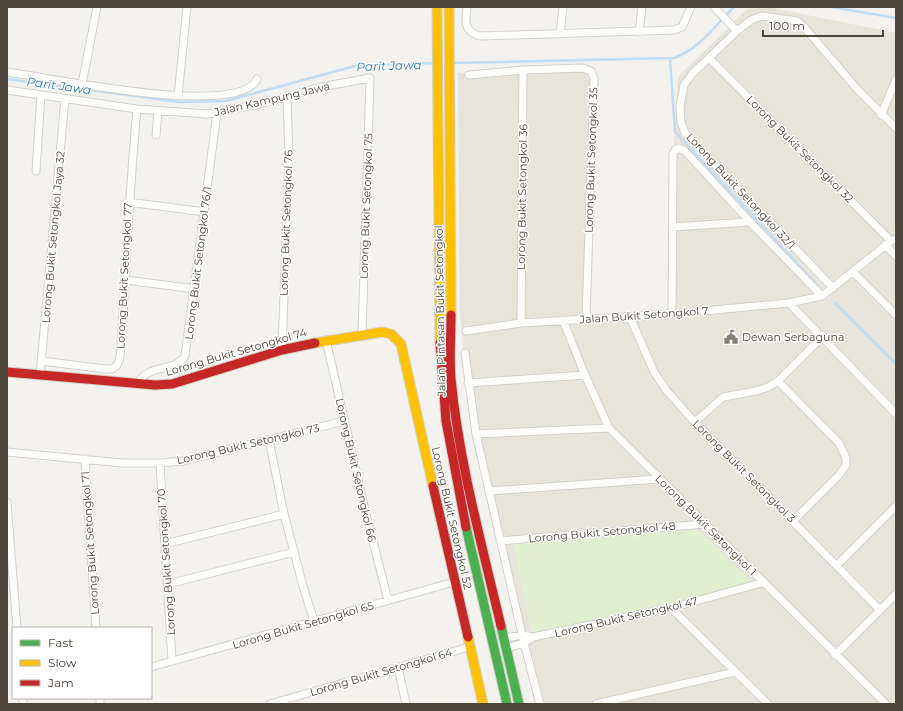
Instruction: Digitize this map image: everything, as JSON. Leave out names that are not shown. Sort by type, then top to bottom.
[{"type":"main road","name":"Jalan Pintasan Bukit Setongkol","points":[[437,7],[439,331],[446,421],[458,490],[507,704]]},
{"type":"main road","name":"Jalan Pintasan Bukit Setongkol","points":[[450,7],[452,384],[456,420],[470,489],[519,704]]},
{"type":"main road","name":"Lorong Bukit Setongkol 74","points":[[7,372],[155,385],[180,382],[282,350],[326,340],[382,332],[391,334],[397,339]]},
{"type":"main road","name":"Lorong Bukit Setongkol 52","points":[[397,339],[401,344],[407,369],[454,582],[483,704]]},
{"type":"street","points":[[82,84],[97,7]]},
{"type":"street","points":[[178,96],[187,7]]},
{"type":"street","points":[[467,7],[465,22],[467,29],[472,34],[480,36],[668,31],[682,27],[691,7]]},
{"type":"street","points":[[560,34],[563,7]]},
{"type":"street","points":[[639,32],[642,7]]},
{"type":"street","points":[[715,8],[737,31]]},
{"type":"street","name":"Lorong Bukit Setongkol 32/1","points":[[833,288],[685,133],[681,122],[680,106],[684,85],[709,58],[737,31],[751,20],[762,16],[797,21],[805,28],[881,115],[896,128]]},
{"type":"street","name":"Lorong Bukit Setongkol 32","points":[[709,58],[891,241],[896,256]]},
{"type":"street","name":"Lorong Bukit Setongkol 35","points":[[469,75],[523,70],[583,68],[591,71],[594,79],[586,319]]},
{"type":"street","name":"Lorong Bukit Setongkol 36","points":[[520,323],[523,70]]},
{"type":"street","name":"Jalan Kampung Jawa","points":[[7,72],[150,94],[178,96],[209,96],[240,92],[255,85],[257,79]]},
{"type":"street","name":"Jalan Kampung Jawa","points":[[7,90],[158,112],[208,114],[259,104],[321,87],[370,78]]},
{"type":"street","name":"Lorong Bukit Setongkol 75","points":[[362,334],[370,78]]},
{"type":"street","points":[[881,115],[896,80]]},
{"type":"street","points":[[36,171],[41,95]]},
{"type":"street","name":"Lorong Bukit Setongkol 76","points":[[282,350],[289,156],[287,97]]},
{"type":"street","name":"Lorong Bukit Setongkol Jaya 32","points":[[40,375],[66,98]]},
{"type":"street","name":"Lorong Bukit Setongkol 77","points":[[42,361],[105,369],[117,366],[120,358],[126,280],[128,202],[137,109]]},
{"type":"street","points":[[156,135],[158,112]]},
{"type":"street","name":"Lorong Bukit Setongkol 76/1","points":[[138,383],[146,373],[177,364],[186,356],[217,113]]},
{"type":"street","points":[[672,314],[673,154],[675,150],[679,148],[685,151],[750,222],[822,296],[891,241]]},
{"type":"street","points":[[128,202],[205,212]]},
{"type":"street","points":[[672,227],[750,222]]},
{"type":"street","points":[[853,272],[896,315]]},
{"type":"street","points":[[126,280],[195,289]]},
{"type":"street","name":"Jalan Bukit Setongkol 7","points":[[466,331],[520,323],[672,314],[789,303],[822,296]]},
{"type":"street","points":[[789,303],[823,336],[896,414]]},
{"type":"street","name":"Lorong Bukit Setongkol 3","points":[[630,316],[654,372],[667,391],[695,422],[880,610]]},
{"type":"street","name":"Lorong Bukit Setongkol 1","points":[[563,320],[585,375],[609,428],[835,655],[886,704]]},
{"type":"street","points":[[695,422],[723,397],[756,391],[768,387],[778,381],[823,336]]},
{"type":"street","name":"Lorong Bukit Setongkol 66","points":[[326,340],[344,421],[388,600]]},
{"type":"street","points":[[465,353],[476,434],[523,639],[540,704]]},
{"type":"street","points":[[468,383],[585,375]]},
{"type":"street","points":[[778,381],[839,443],[846,458],[846,466],[839,475],[793,521]]},
{"type":"street","name":"Lorong Bukit Setongkol 73","points":[[7,452],[122,463],[160,463],[183,461],[344,421]]},
{"type":"street","points":[[476,434],[609,428]]},
{"type":"street","points":[[269,440],[284,514],[314,621]]},
{"type":"street","name":"Lorong Bukit Setongkol 71","points":[[85,459],[96,627]]},
{"type":"street","name":"Lorong Bukit Setongkol 70","points":[[160,463],[172,661]]},
{"type":"street","points":[[489,491],[659,479]]},
{"type":"street","points":[[7,502],[17,627]]},
{"type":"street","points":[[837,565],[896,506]]},
{"type":"street","points":[[165,544],[284,514]]},
{"type":"street","name":"Lorong Bukit Setongkol 48","points":[[500,541],[705,524]]},
{"type":"street","points":[[168,584],[294,552]]},
{"type":"street","name":"Lorong Bukit Setongkol 65","points":[[152,668],[454,582]]},
{"type":"street","name":"Lorong Bukit Setongkol 47","points":[[506,643],[671,608],[764,582]]},
{"type":"street","points":[[835,655],[896,594]]},
{"type":"street","points":[[671,608],[768,704]]},
{"type":"street","name":"Lorong Bukit Setongkol 64","points":[[270,704],[283,702],[470,647]]},
{"type":"street","points":[[398,667],[406,704]]},
{"type":"street","points":[[596,704],[735,672]]},
{"type":"shaded area","points":[[768,7],[896,33],[896,704],[538,704],[467,384],[460,314],[458,73],[589,71],[591,106],[588,130],[584,315],[674,312],[674,138],[678,77],[747,9]]},
{"type":"green space","points":[[694,526],[753,583],[532,635],[513,543]]},
{"type":"waterway","name":"Parit Jawa","points":[[453,63],[674,58],[683,54],[699,43],[734,7]]},
{"type":"waterway","name":"Parit Jawa","points":[[831,7],[896,18]]},
{"type":"waterway","points":[[670,59],[675,132],[818,286]]},
{"type":"waterway","name":"Parit Jawa","points":[[7,79],[180,102],[226,101],[355,66],[434,63]]},
{"type":"waterway","points":[[835,303],[896,364]]},
{"type":"traffic: fast","points":[[466,527],[507,704]]},
{"type":"traffic: fast","points":[[501,626],[519,704]]},
{"type":"traffic: slow","points":[[437,7],[440,343]]},
{"type":"traffic: slow","points":[[449,7],[451,315]]},
{"type":"traffic: slow","points":[[315,343],[382,332],[391,334],[401,344],[433,486]]},
{"type":"traffic: slow","points":[[468,637],[483,704]]},
{"type":"traffic: jam","points":[[451,315],[450,371],[460,442],[465,473],[501,626]]},
{"type":"traffic: jam","points":[[7,372],[155,385],[172,384],[282,350],[315,343]]},
{"type":"traffic: jam","points":[[440,343],[446,421],[466,527]]},
{"type":"traffic: jam","points":[[433,486],[468,637]]},
{"type":"place","name":"Dewan Serbaguna","points":[[731,337]]}]
